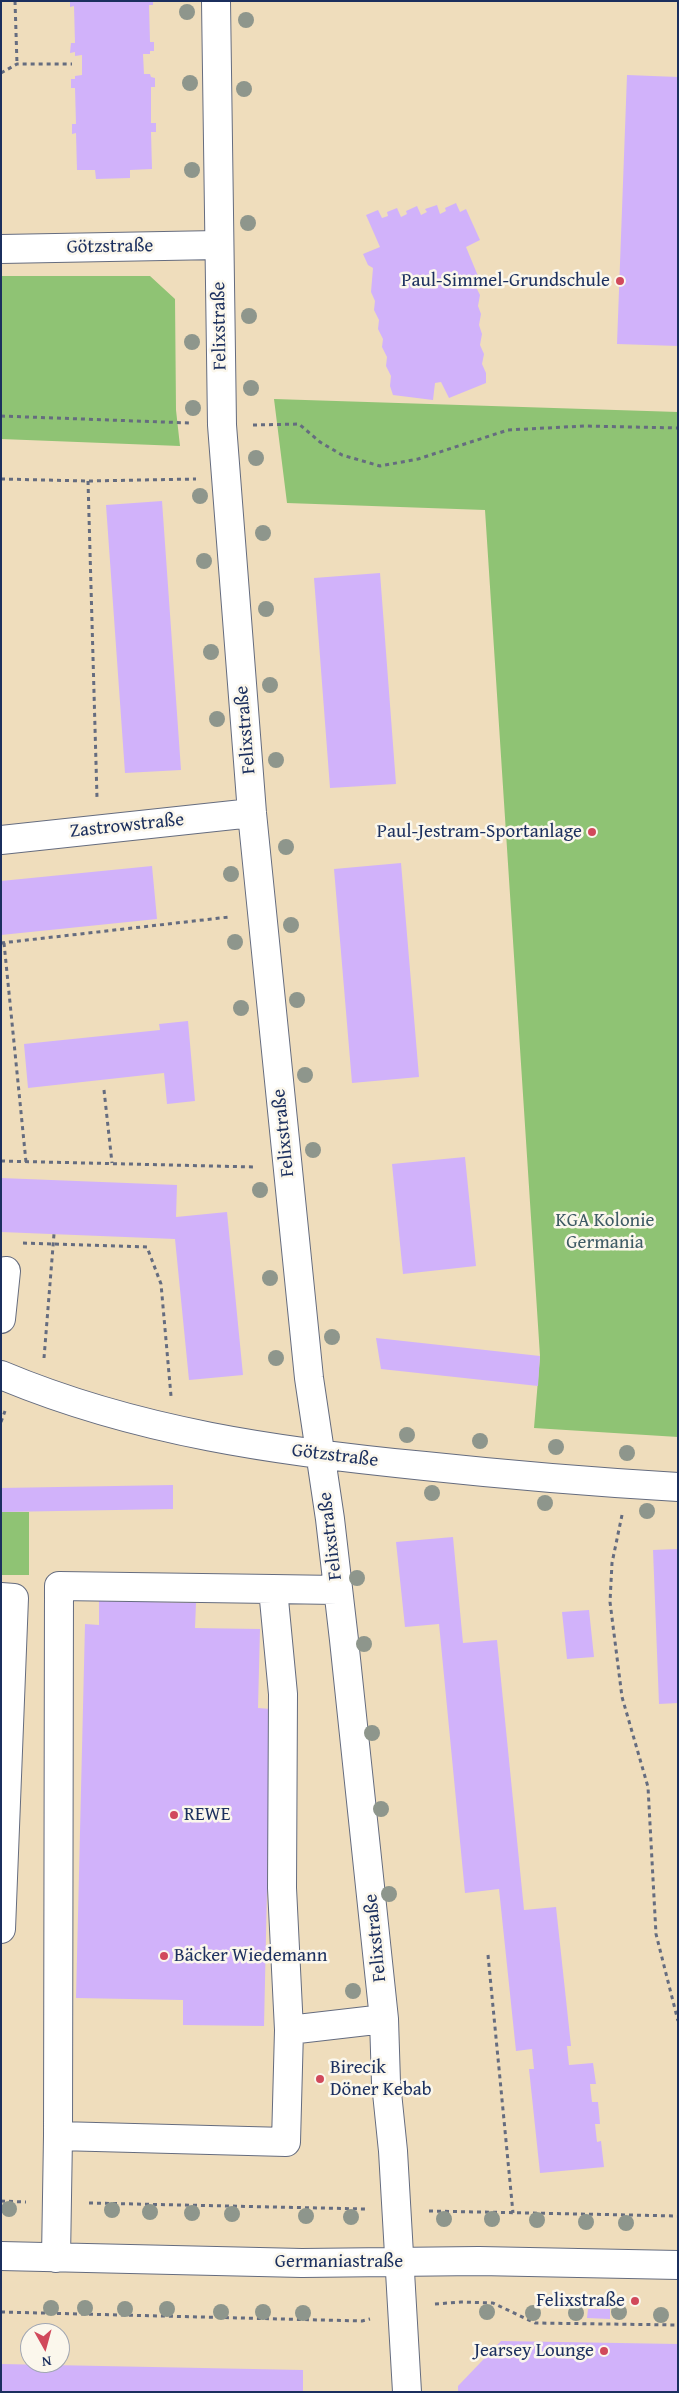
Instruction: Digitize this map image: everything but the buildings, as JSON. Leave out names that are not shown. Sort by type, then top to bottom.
[{"type":"street","name":"Felixstraße","points":[[216,1],[222,425],[252,813],[309,1378],[337,1590],[384,2019],[386,2083],[393,2152],[407,2392]]},
{"type":"street","name":"Götzstraße","points":[[1,249],[218,245]]},
{"type":"street","name":"Zastrowstraße","points":[[1,840],[252,813]]},
{"type":"street","points":[[1,1319],[6,1271]]},
{"type":"street","name":"Götzstraße","points":[[1,1375],[103,1412],[165,1429],[320,1456],[678,1488]]},
{"type":"street","points":[[56,2258],[59,1586],[337,1590]]},
{"type":"street","points":[[58,2136],[286,2142],[289,2030],[282,1888],[283,1694],[273,1589]]},
{"type":"street","points":[[1,1597],[14,1598],[1,1929]]},
{"type":"street","points":[[289,2030],[384,2019]]},
{"type":"street","name":"Germaniastraße","points":[[1,2256],[302,2263],[479,2261],[678,2265]]},
{"type":"path","points":[[15,1],[17,64]]},
{"type":"path","points":[[1,73],[17,64],[72,64]]},
{"type":"path","points":[[1,416],[222,425],[299,424],[320,442],[342,455],[380,466],[418,459],[508,430],[584,426],[678,428]]},
{"type":"path","points":[[1,479],[88,481],[182,480],[226,476]]},
{"type":"path","points":[[88,481],[98,829]]},
{"type":"path","points":[[26,1162],[3,943],[262,913]]},
{"type":"path","points":[[104,1090],[112,1163]]},
{"type":"path","points":[[1,1161],[288,1168]]},
{"type":"path","points":[[42,1391],[54,1234]]},
{"type":"path","points":[[18,1243],[146,1247],[161,1284],[172,1393],[165,1429]]},
{"type":"path","points":[[625,1484],[622,1520],[612,1563],[610,1602],[622,1697],[648,1787],[656,1934],[678,2020]]},
{"type":"path","points":[[488,1955],[513,2213]]},
{"type":"path","points":[[1,2202],[372,2209]]},
{"type":"path","points":[[420,2211],[678,2216]]},
{"type":"path","points":[[443,2302],[493,2304],[535,2323],[678,2325]]},
{"type":"path","points":[[1,2312],[362,2321]]},
{"type":"green space","points":[[1,276],[150,276],[175,299],[176,410],[180,446],[1,439]]},
{"type":"green space","name":"Paul-Jestram-Sportanlage","points":[[274,399],[678,412],[678,1437],[534,1428],[540,1356],[485,510],[287,503]]},
{"type":"green space","points":[[1,1512],[29,1512],[29,1575],[1,1575]]},
{"type":"place","name":"Paul-Simmel-Grundschule","points":[[620,281]]},
{"type":"place","name":"Paul-Jestram-Sportanlage","points":[[592,832]]},
{"type":"place","name":"REWE","points":[[174,1815]]},
{"type":"place","name":"Bäcker Wiedemann","points":[[164,1956]]},
{"type":"place","name":"Birecik Döner Kebab","points":[[320,2079]]},
{"type":"place","name":"Felixstraße","points":[[635,2301]]},
{"type":"place","name":"Jearsey Lounge","points":[[604,2351]]},
{"type":"park label","name":"KGA Kolonie Germania","points":[[605,1232]]}]
